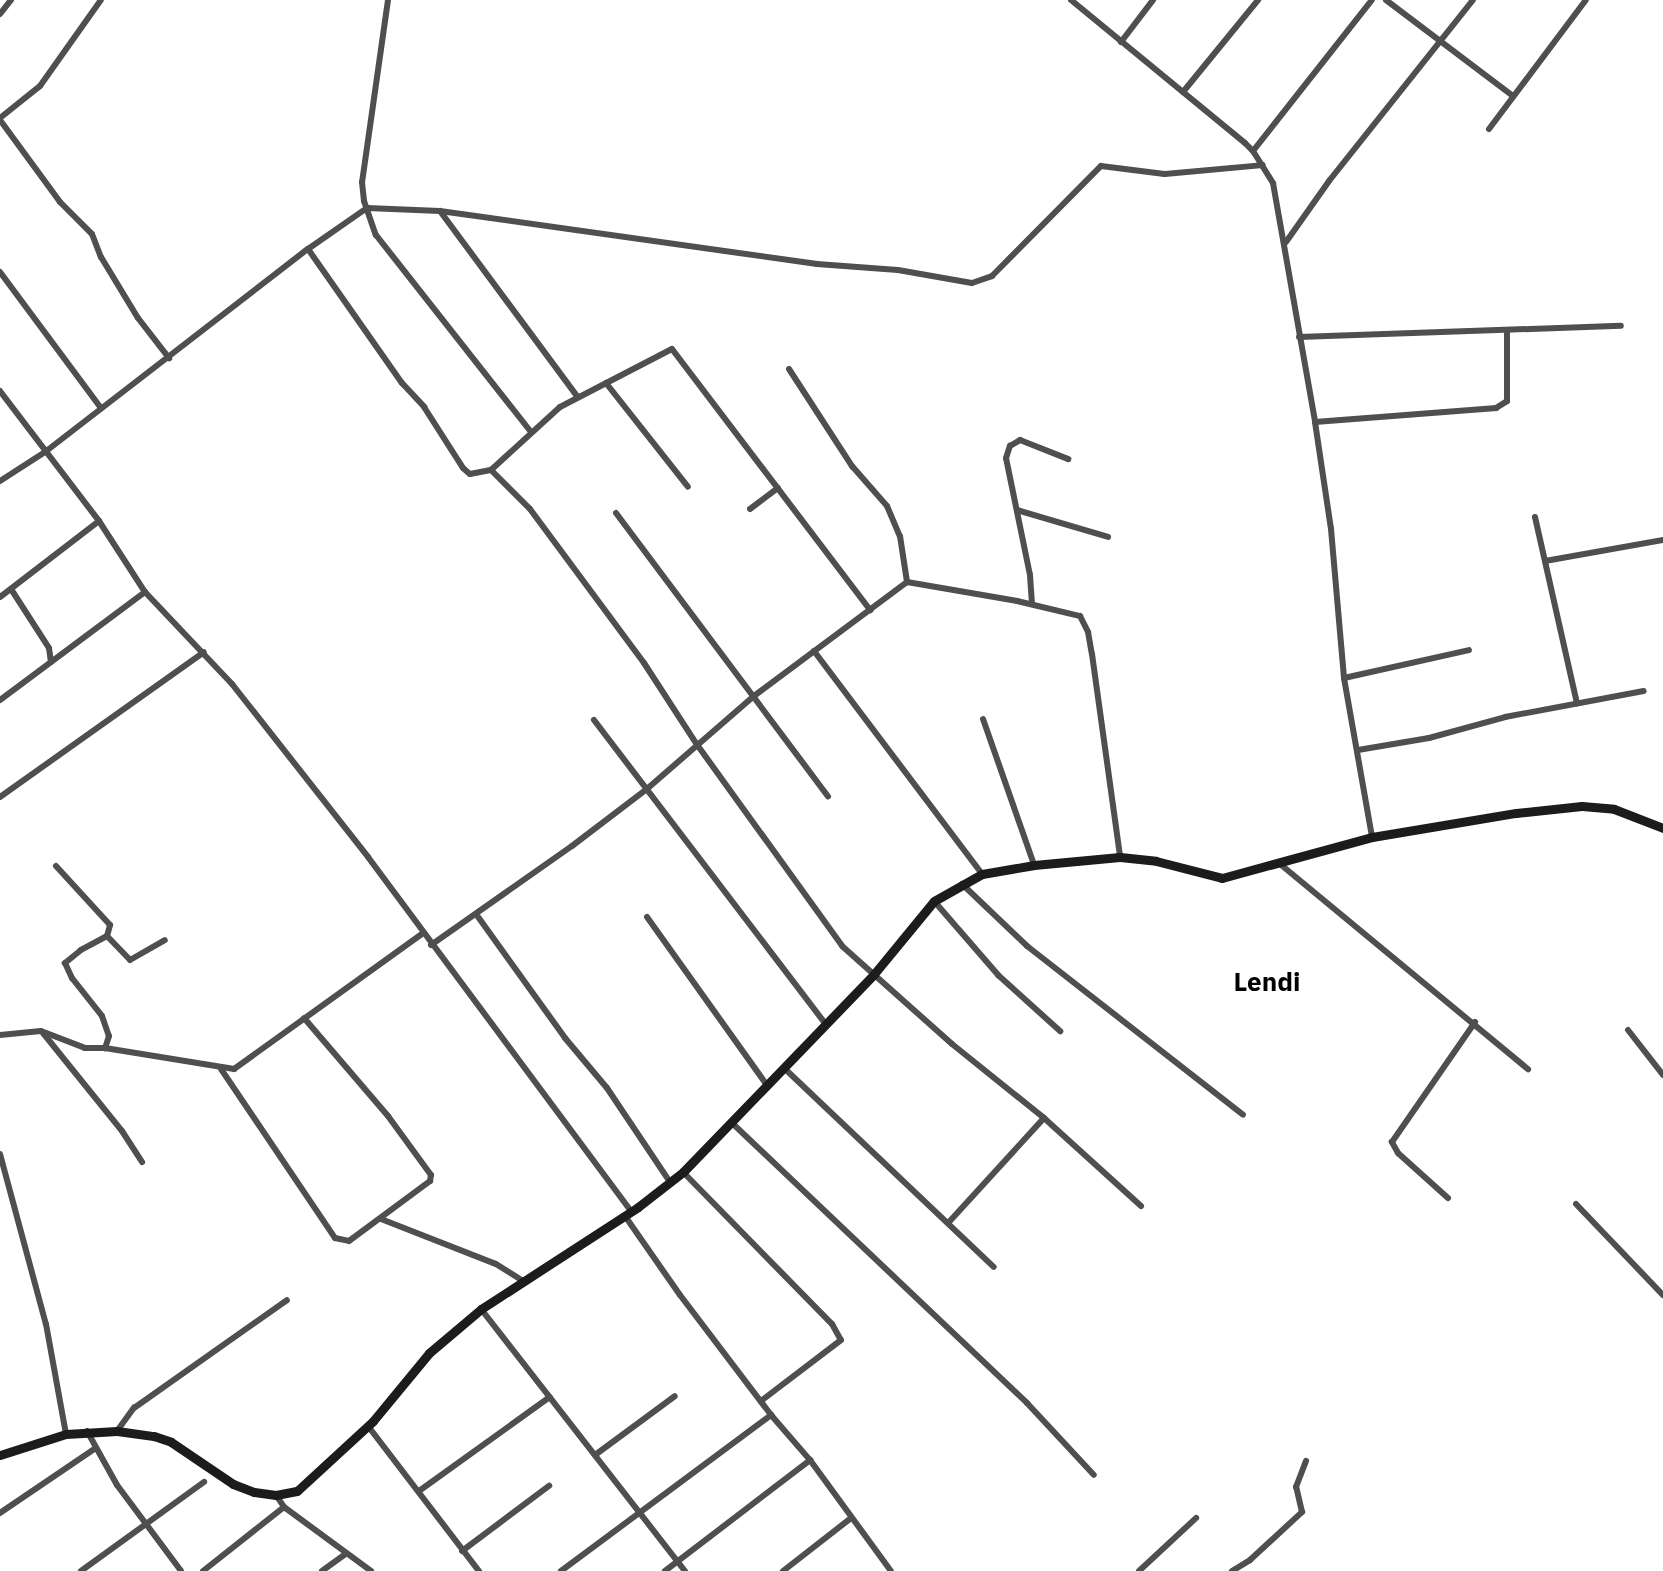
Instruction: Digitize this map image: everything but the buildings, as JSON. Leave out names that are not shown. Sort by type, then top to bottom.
[{"type":"main road","points":[[0,1455],[66,1434],[117,1431],[154,1436],[171,1442],[233,1483],[254,1492],[276,1495],[297,1491],[314,1479],[368,1426],[429,1353],[481,1309],[628,1213],[683,1172],[874,974],[934,901],[982,874],[1034,865],[1120,857],[1156,861],[1222,878],[1372,837],[1516,813],[1582,806],[1614,809],[1663,828]]},
{"type":"street","points":[[0,14],[11,0]]},
{"type":"street","points":[[101,0],[40,86],[0,119],[60,202],[92,234],[101,257],[138,318],[169,358]]},
{"type":"street","points":[[388,0],[362,182],[367,208],[376,235],[530,432]]},
{"type":"street","points":[[1071,0],[1253,151],[1273,184],[1286,242],[1315,422],[1331,530],[1343,678],[1372,837]]},
{"type":"street","points":[[1121,42],[1153,0]]},
{"type":"street","points":[[1183,92],[1258,0]]},
{"type":"street","points":[[1253,151],[1372,0]]},
{"type":"street","points":[[1386,0],[1513,96]]},
{"type":"street","points":[[1286,242],[1329,181],[1473,0]]},
{"type":"street","points":[[1489,129],[1586,0]]},
{"type":"street","points":[[0,481],[45,452],[308,249],[367,208],[440,211],[817,264],[898,270],[957,283],[971,283],[992,276],[1101,166],[1165,174],[1263,165]]},
{"type":"street","points":[[440,211],[577,396]]},
{"type":"street","points":[[308,249],[402,383],[424,407],[453,457],[470,474],[491,470],[530,432],[577,396],[671,348],[870,610]]},
{"type":"street","points":[[0,272],[101,408]]},
{"type":"street","points":[[1300,337],[1621,326]]},
{"type":"street","points":[[1315,422],[1496,408],[1507,401],[1507,330]]},
{"type":"street","points":[[789,369],[852,466],[891,514],[902,546],[907,582]]},
{"type":"street","points":[[606,383],[688,487]]},
{"type":"street","points":[[0,391],[99,521],[145,592],[204,652],[258,715],[558,1109],[680,1295],[771,1415],[810,1460],[891,1571]]},
{"type":"street","points":[[1032,604],[1006,458],[1015,442],[1027,441],[1068,459]]},
{"type":"street","points":[[491,470],[543,526],[579,580],[644,663],[698,746],[842,946],[952,1044],[1044,1118],[1141,1206]]},
{"type":"street","points":[[750,509],[778,488]]},
{"type":"street","points":[[1017,510],[1108,537]]},
{"type":"street","points":[[616,513],[828,796]]},
{"type":"street","points":[[1535,517],[1577,704]]},
{"type":"street","points":[[0,597],[99,521]]},
{"type":"street","points":[[1545,561],[1663,540]]},
{"type":"street","points":[[431,945],[648,788],[754,696],[907,582],[1032,604],[1080,616],[1088,632],[1120,857]]},
{"type":"street","points":[[11,589],[49,648],[51,662]]},
{"type":"street","points":[[0,700],[145,592]]},
{"type":"street","points":[[1343,678],[1469,650]]},
{"type":"street","points":[[814,651],[982,874]]},
{"type":"street","points":[[0,797],[204,652]]},
{"type":"street","points":[[1358,750],[1429,738],[1480,722],[1644,691]]},
{"type":"street","points":[[983,719],[1034,865]]},
{"type":"street","points":[[594,720],[826,1024]]},
{"type":"street","points":[[1280,864],[1475,1022],[1528,1069]]},
{"type":"street","points":[[56,866],[110,925],[107,936],[80,950],[65,963],[72,978],[107,1027],[109,1036],[106,1048]]},
{"type":"street","points":[[962,884],[1027,946],[1243,1115]]},
{"type":"street","points":[[934,901],[998,975],[1060,1031]]},
{"type":"street","points":[[477,914],[565,1038],[607,1088],[670,1182]]},
{"type":"street","points":[[647,917],[766,1084]]},
{"type":"street","points":[[0,1035],[41,1031],[85,1048],[106,1048],[221,1069],[234,1069],[423,933]]},
{"type":"street","points":[[107,936],[130,960],[165,940]]},
{"type":"street","points":[[221,1069],[335,1238],[349,1241],[430,1181],[431,1175],[388,1116],[304,1018]]},
{"type":"street","points":[[1448,1198],[1398,1153],[1392,1142],[1475,1022]]},
{"type":"street","points":[[1629,1030],[1663,1074]]},
{"type":"street","points":[[41,1031],[121,1130],[142,1162]]},
{"type":"street","points":[[784,1068],[994,1267]]},
{"type":"street","points":[[949,1222],[1044,1118]]},
{"type":"street","points":[[731,1122],[1027,1403],[1094,1475]]},
{"type":"street","points":[[0,1153],[46,1324],[66,1434]]},
{"type":"street","points":[[683,1172],[832,1324],[841,1340],[761,1401]]},
{"type":"street","points":[[1576,1203],[1663,1295]]},
{"type":"street","points":[[381,1219],[496,1264],[523,1281]]},
{"type":"street","points":[[117,1431],[134,1408],[287,1300]]},
{"type":"street","points":[[481,1309],[685,1571]]},
{"type":"street","points":[[595,1455],[675,1396]]},
{"type":"street","points":[[419,1491],[550,1397]]},
{"type":"street","points":[[561,1571],[771,1415]]},
{"type":"street","points":[[368,1426],[479,1571]]},
{"type":"street","points":[[87,1431],[94,1449],[181,1571]]},
{"type":"street","points":[[0,1513],[94,1449]]},
{"type":"street","points":[[665,1571],[810,1460]]},
{"type":"street","points":[[1232,1571],[1250,1560],[1302,1513],[1296,1488],[1306,1461]]},
{"type":"street","points":[[81,1571],[204,1482]]},
{"type":"street","points":[[462,1552],[550,1486]]},
{"type":"street","points":[[276,1495],[284,1507],[370,1571]]},
{"type":"street","points":[[203,1571],[284,1507]]},
{"type":"street","points":[[783,1571],[851,1518]]},
{"type":"street","points":[[1139,1571],[1196,1518]]},
{"type":"street","points":[[322,1571],[345,1553]]},
{"type":"district","name":"Lendi","points":[[1267,982]]}]
